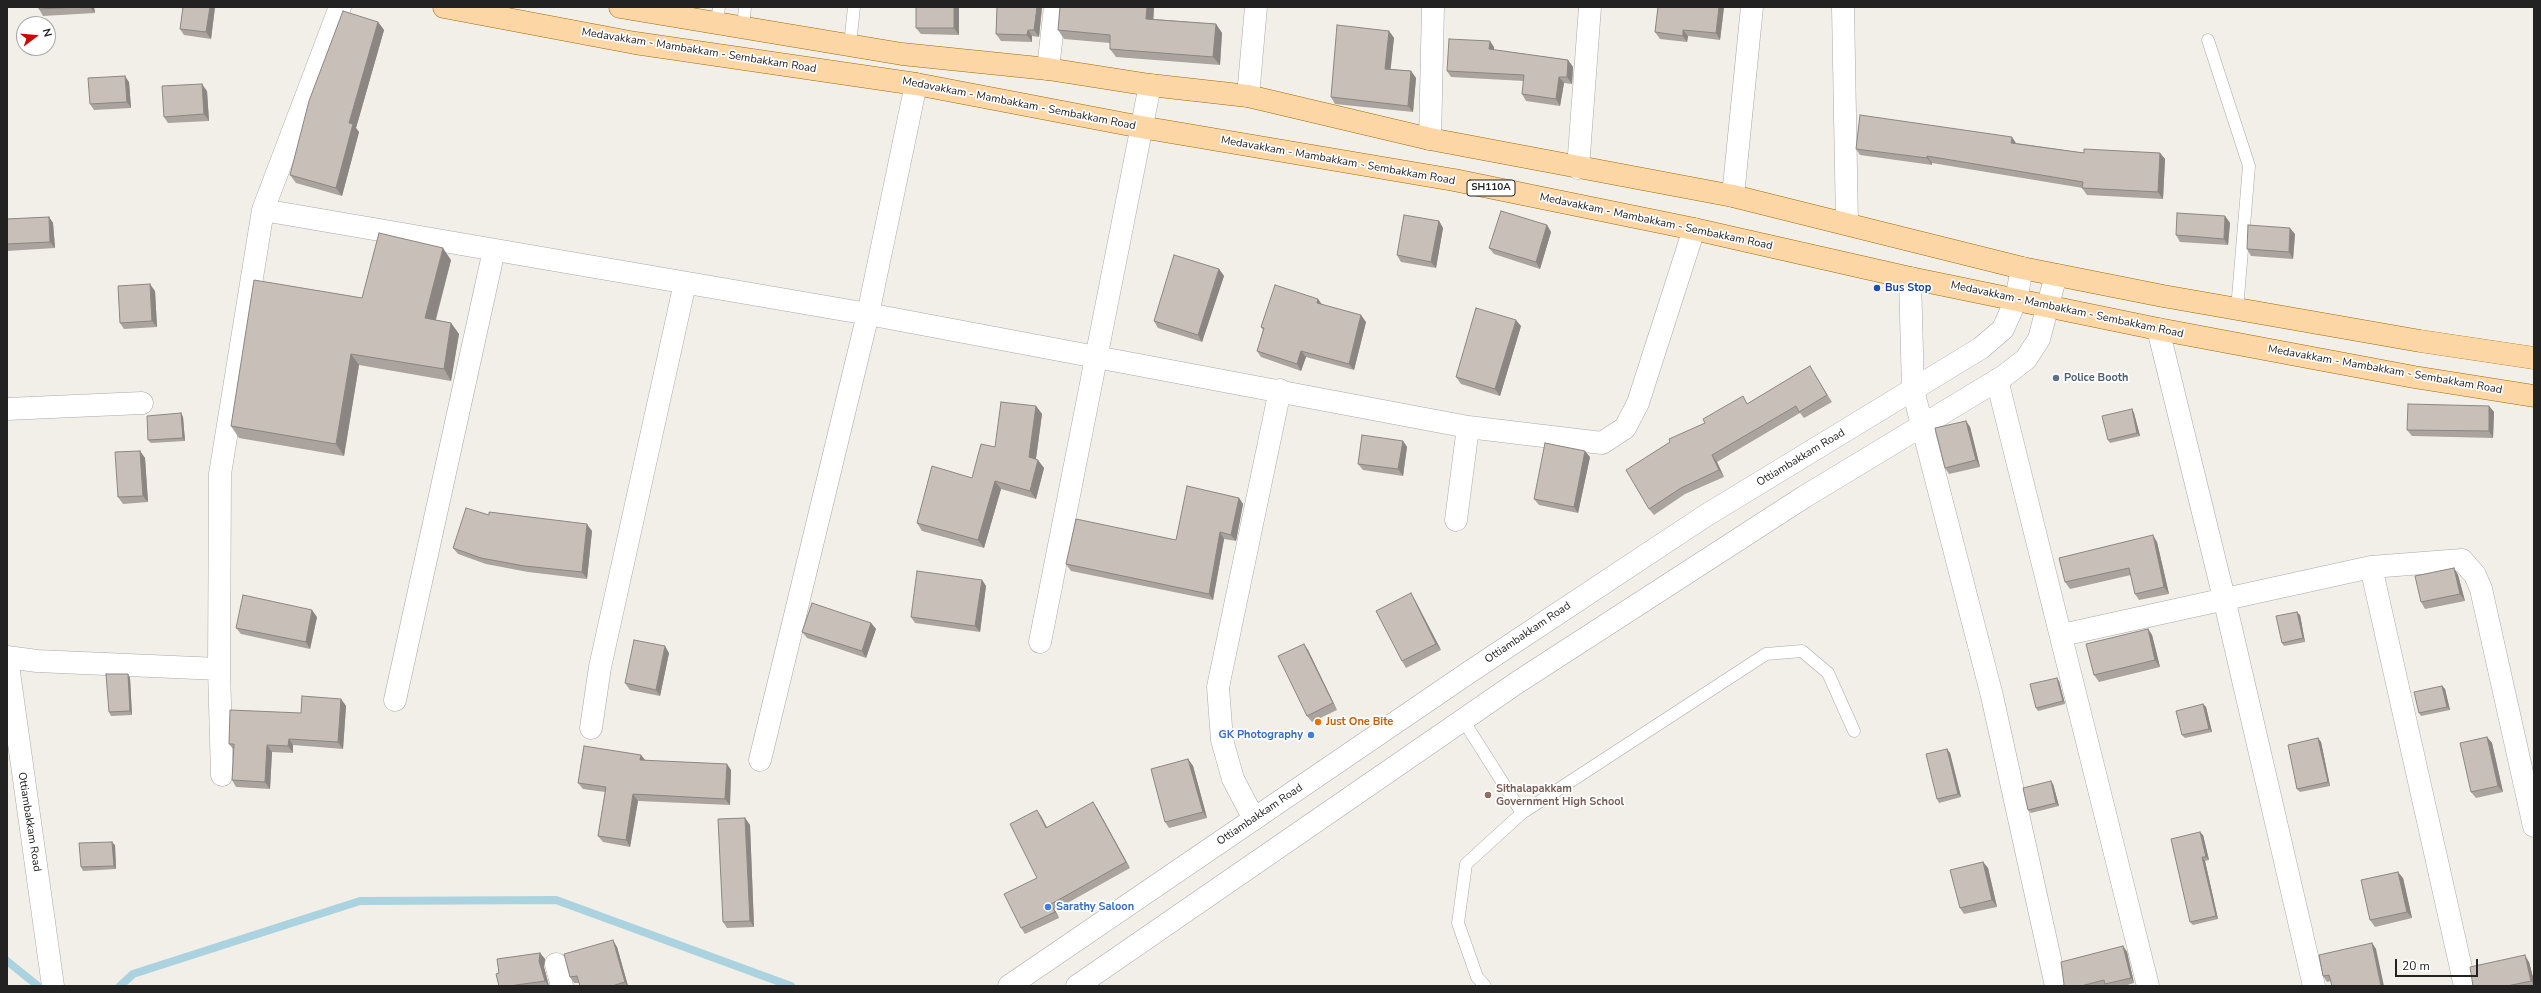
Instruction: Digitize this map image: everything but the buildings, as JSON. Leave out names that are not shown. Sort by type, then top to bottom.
[{"type":"main road","name":"Medavakkam - Mambakkam - Sembakkam Road","points":[[444,7],[635,43],[916,84],[1141,127],[1454,180],[1694,229],[1910,278],[2158,329],[2414,377],[2534,396]]},
{"type":"main road","points":[[620,7],[744,17],[850,45],[902,54],[1048,69],[1150,85],[1248,96],[1430,139],[1733,196],[2022,268],[2056,275],[2420,341],[2534,358]]},
{"type":"street","points":[[222,775],[219,669],[220,474],[263,210],[340,7]]},
{"type":"street","points":[[1048,69],[1055,7]]},
{"type":"street","points":[[1248,96],[1256,7]]},
{"type":"street","points":[[1430,139],[1433,7]]},
{"type":"street","points":[[1578,168],[1590,7]]},
{"type":"street","points":[[1733,196],[1752,7]]},
{"type":"street","points":[[1843,7],[1847,224]]},
{"type":"street","points":[[760,760],[868,314],[916,84]]},
{"type":"street","points":[[1040,642],[1150,85]]},
{"type":"street","points":[[263,210],[868,314],[1280,390],[1468,427],[1602,443],[1625,428],[1638,403],[1694,229]]},
{"type":"street","points":[[395,700],[494,250]]},
{"type":"street","name":"Ottiambakkam Road","points":[[1009,986],[1057,952],[1705,516],[1981,348],[2003,329],[2016,300],[2022,268]]},
{"type":"street","points":[[1077,986],[1463,720],[1804,497],[1997,380],[2026,359],[2039,339],[2049,307],[2056,275]]},
{"type":"street","points":[[1910,278],[1913,390],[1992,696],[2056,986]]},
{"type":"street","points":[[591,728],[600,667],[685,283]]},
{"type":"street","points":[[2158,329],[2224,598],[2314,986]]},
{"type":"street","points":[[1997,380],[2062,635],[2148,986]]},
{"type":"street","points":[[1254,819],[1233,779],[1222,740],[1218,688],[1280,390]]},
{"type":"street","points":[[7,409],[142,403]]},
{"type":"street","points":[[1456,520],[1468,427]]},
{"type":"street","points":[[2062,635],[2224,598],[2371,567],[2462,560],[2475,575],[2481,589],[2534,826]]},
{"type":"street","points":[[2371,567],[2465,986]]},
{"type":"street","points":[[7,657],[37,661],[219,669]]},
{"type":"street","name":"Ottiambakkam Road","points":[[7,657],[12,749],[43,916],[53,986]]},
{"type":"street","points":[[556,964],[562,986]]},
{"type":"lane","points":[[850,45],[854,7]]},
{"type":"lane","points":[[2208,40],[2250,166],[2237,309]]},
{"type":"lane","points":[[1485,986],[1477,978],[1458,923],[1466,864],[1522,813],[1766,654],[1802,651],[1828,674],[1854,731]]},
{"type":"lane","points":[[1463,720],[1522,813]]},
{"type":"waterway","points":[[120,986],[133,974],[360,901],[556,900],[791,986]]},
{"type":"waterway","points":[[7,961],[38,986]]},
{"type":"place","name":"Bus Stop","points":[[1877,288]]},
{"type":"place","name":"Police Booth","points":[[2056,378]]},
{"type":"place","name":"Just One Bite","points":[[1318,722]]},
{"type":"place","name":"GK Photography","points":[[1311,735]]},
{"type":"place","name":"Sithalapakkam Government High School","points":[[1488,795]]},
{"type":"place","name":"Sarathy Saloon","points":[[1048,907]]}]
